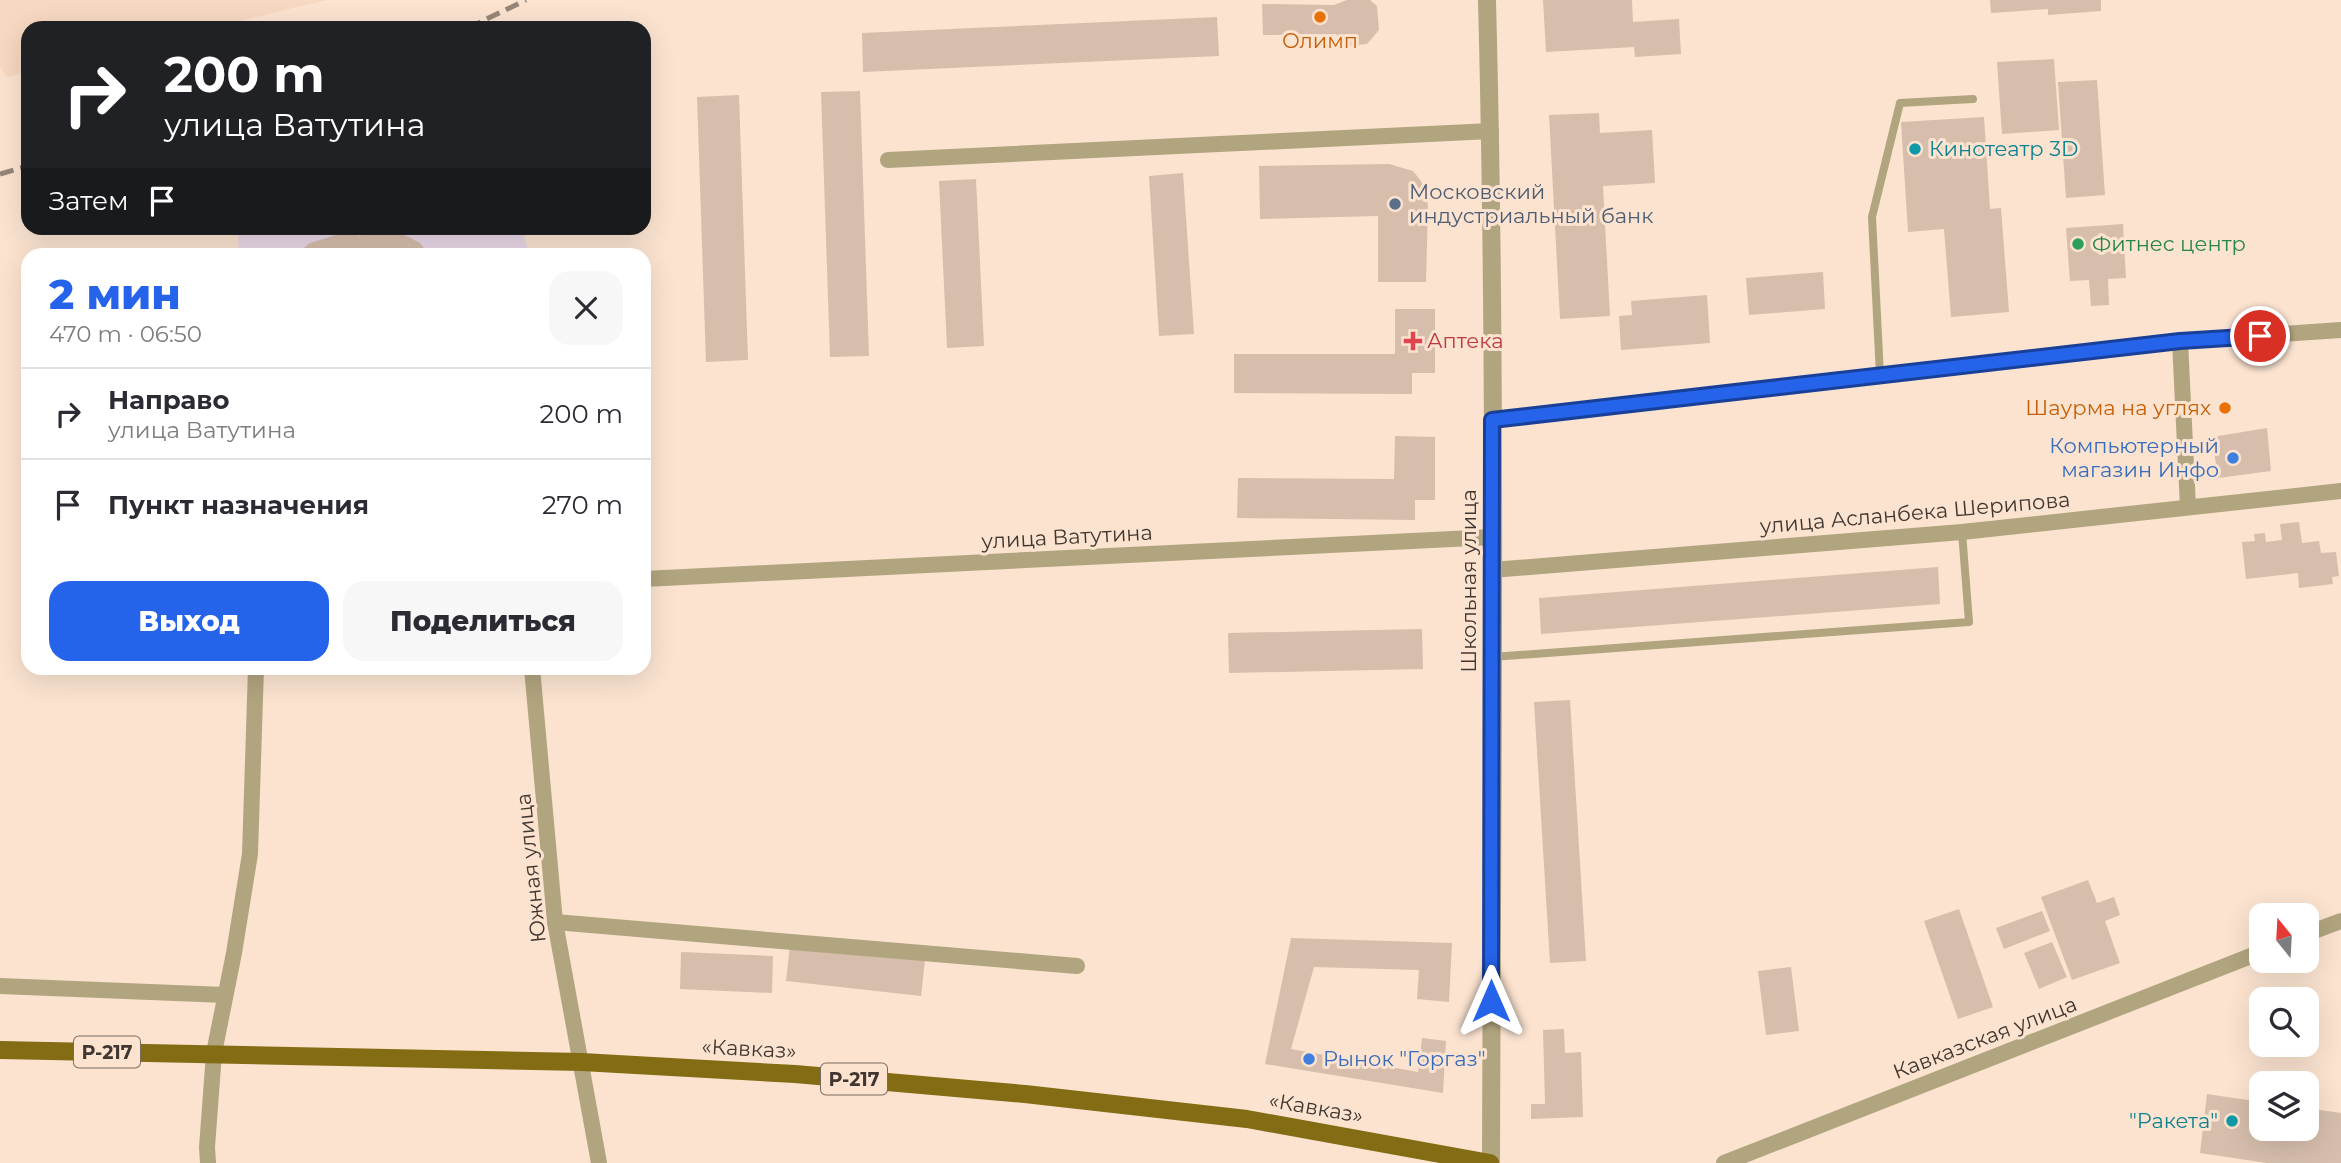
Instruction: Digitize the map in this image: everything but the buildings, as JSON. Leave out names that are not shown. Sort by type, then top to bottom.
[{"type":"main road","name":"«Кавказ»","points":[[0,1050],[582,1062],[795,1074],[1025,1094],[1247,1119],[1490,1163]]},
{"type":"street","name":"Школьная улица","points":[[1487,0],[1491,131],[1493,537],[1490,1163]]},
{"type":"street","points":[[888,160],[1491,131]]},
{"type":"street","points":[[1492,420],[2180,341],[2341,330]]},
{"type":"street","points":[[2180,341],[2188,507]]},
{"type":"street","name":"улица Асланбека Шерипова","points":[[1492,570],[1962,532],[2341,491]]},
{"type":"street","name":"улица Ватутина","points":[[651,579],[1493,537]]},
{"type":"street","points":[[208,1163],[214,1053],[250,854],[256,675]]},
{"type":"street","name":"Южная улица","points":[[533,675],[555,922],[599,1163]]},
{"type":"street","points":[[2319,929],[2341,921]]},
{"type":"street","points":[[555,922],[1077,966]]},
{"type":"street","name":"Кавказская улица","points":[[1724,1163],[2249,957]]},
{"type":"street","points":[[0,986],[225,995]]},
{"type":"lane","points":[[1880,375],[1872,217],[1900,103],[1973,99]]},
{"type":"lane","points":[[1492,657],[1969,622],[1962,532]]},
{"type":"shaded area","points":[[0,0],[326,0],[239,21],[21,21],[21,74],[7,77],[0,66]]},
{"type":"shaded area","points":[[238,235],[524,235],[527,248],[239,248]]},
{"type":"railway","points":[[482,21],[526,0]]},
{"type":"railway","points":[[0,174],[21,168]]},
{"type":"place","name":"Олимп","points":[[1320,17]]},
{"type":"place","name":"Кинотеатр 3D","points":[[1915,149]]},
{"type":"place","name":"Московский индустриальный банк","points":[[1395,204]]},
{"type":"place","name":"Фитнес центр","points":[[2078,244]]},
{"type":"place","name":"Аптека","points":[[1413,341]]},
{"type":"place","name":"Шаурма на углях","points":[[2225,408]]},
{"type":"place","name":"Компьютерный магазин Инфо","points":[[2233,458]]},
{"type":"place","name":"Рынок \"Горгаз\"","points":[[1309,1059]]},
{"type":"place","name":"\"Ракета\"","points":[[2232,1121]]},
{"type":"route","points":[[1491,1001],[1492,420],[2180,341],[2260,336]]}]
